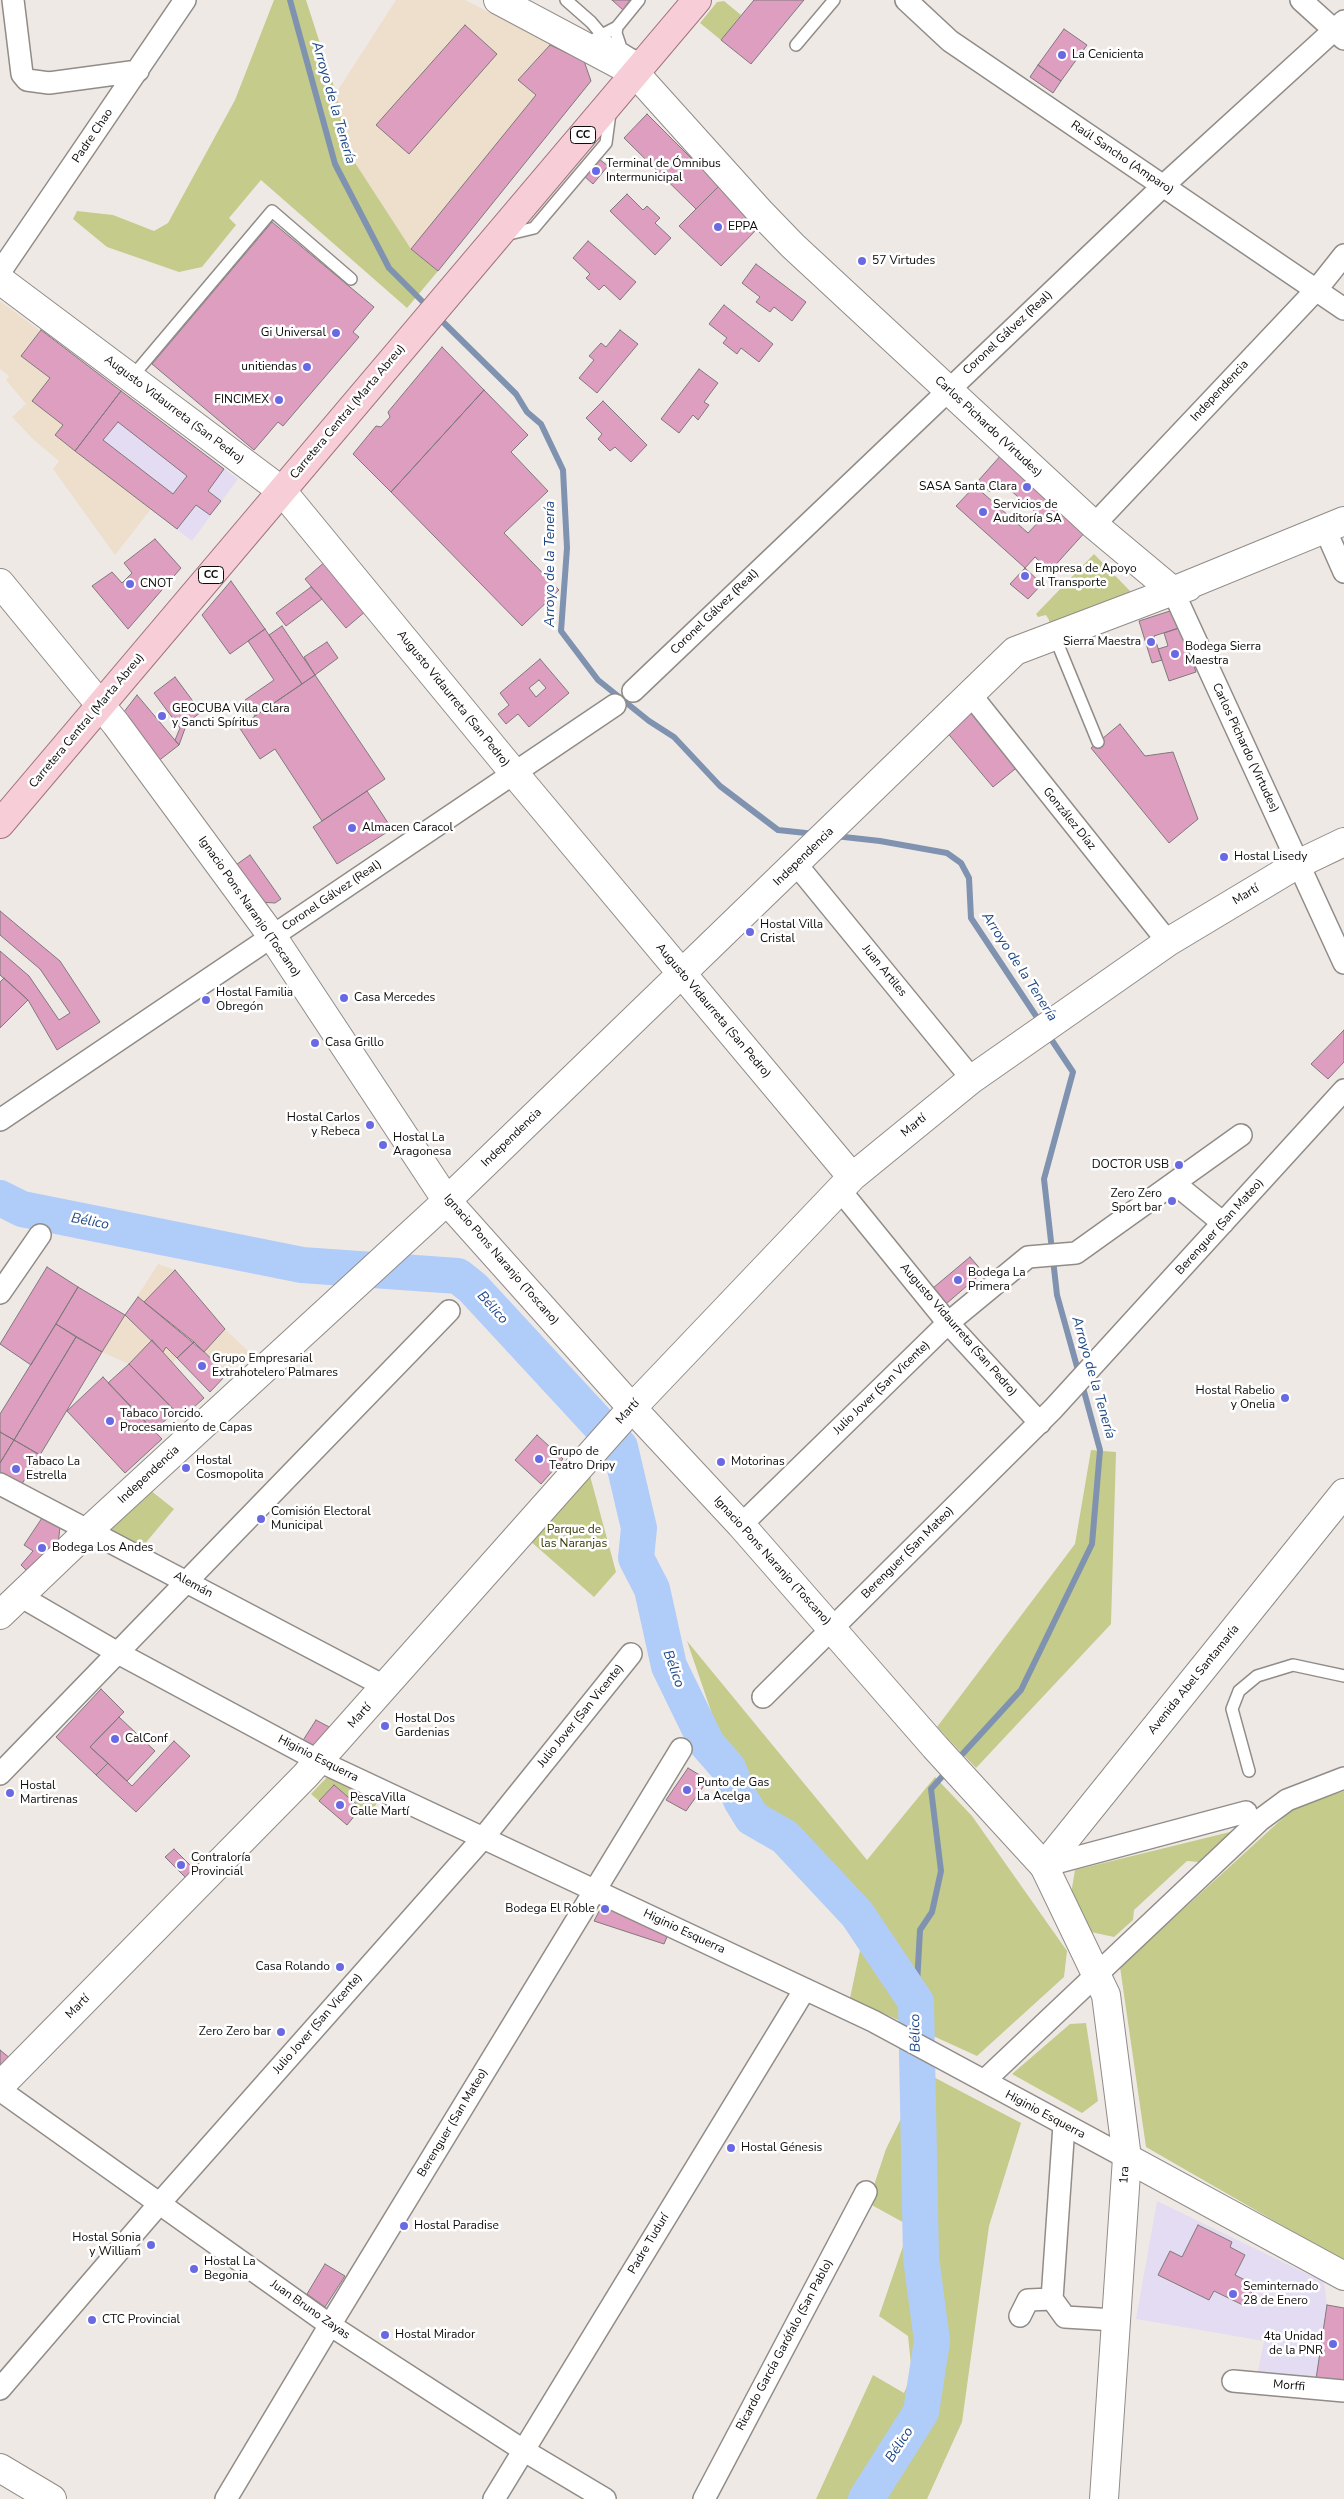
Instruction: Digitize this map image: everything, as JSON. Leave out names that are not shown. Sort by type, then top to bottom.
[{"type":"main road","name":"Carretera Central (Marta Abreu)","points":[[0,824],[697,0]]},
{"type":"street","points":[[14,0],[22,74],[26,80],[49,83],[138,71]]},
{"type":"street","name":"Padre Chao","points":[[0,272],[185,0]]},
{"type":"street","name":"Carlos Pichardo (Virtudes)","points":[[498,0],[592,40],[635,73],[762,214],[1094,525],[1173,591],[1344,963]]},
{"type":"street","name":"Raúl Sancho (Amparo)","points":[[906,0],[950,41],[1344,309]]},
{"type":"street","points":[[1301,0],[1341,30]]},
{"type":"street","name":"Coronel Gálvez (Real)","points":[[633,691],[1163,186],[1341,30]]},
{"type":"street","name":"Independencia","points":[[1094,525],[1316,290],[1344,255]]},
{"type":"street","name":"Augusto Vidaurreta (San Pedro)","points":[[0,280],[282,491],[682,974],[846,1184],[948,1323],[1046,1416]]},
{"type":"street","points":[[1054,636],[1173,591],[1336,534],[1344,572]]},
{"type":"street","name":"Ignacio Pons Naranjo (Toscano)","points":[[0,583],[101,705],[272,936],[442,1205],[627,1414],[741,1525],[935,1747],[1044,1866]]},
{"type":"street","name":"Independencia","points":[[0,1615],[89,1530],[442,1205],[1016,651],[1054,636]]},
{"type":"street","name":"González Díaz","points":[[970,695],[1168,942]]},
{"type":"street","name":"Coronel Gálvez (Real)","points":[[0,1120],[615,705]]},
{"type":"street","name":"Martí","points":[[0,2086],[319,1761],[627,1414],[846,1184],[972,1079],[1168,942],[1298,864],[1344,842]]},
{"type":"street","name":"Juan Artiles","points":[[802,858],[972,1079]]},
{"type":"street","name":"Berenguer (San Mateo)","points":[[764,1697],[1046,1416],[1344,1090]]},
{"type":"street","points":[[1223,1223],[1174,1183],[1241,1135]]},
{"type":"street","name":"Julio Jover (San Vicente)","points":[[741,1525],[948,1323],[1028,1257],[1076,1253],[1174,1183]]},
{"type":"street","points":[[0,1293],[40,1235]]},
{"type":"street","points":[[0,1774],[449,1311]]},
{"type":"street","name":"Alemán","points":[[0,1484],[386,1686]]},
{"type":"street","name":"Avenida Abel Santamaría","points":[[1044,1866],[1344,1493]]},
{"type":"street","name":"Higinio Esquerra","points":[[20,1596],[118,1652],[319,1761],[873,2021],[1344,2276]]},
{"type":"street","name":"Julio Jover (San Vicente)","points":[[0,2390],[159,2204],[483,1838],[631,1654]]},
{"type":"street","name":"Berenguer (San Mateo)","points":[[226,2499],[681,1749]]},
{"type":"street","points":[[984,2081],[1260,1820],[1287,1800],[1344,1778]]},
{"type":"street","points":[[1044,1866],[1246,1812]]},
{"type":"street","name":"1ra","points":[[1044,1866],[1106,1996],[1127,2158],[1104,2499]]},
{"type":"street","name":"Padre Tudurí","points":[[494,2499],[805,1989]]},
{"type":"street","name":"Juan Bruno Zayas","points":[[0,2090],[330,2325],[523,2450],[605,2499]]},
{"type":"street","points":[[1064,2124],[1052,2298],[1065,2317],[1115,2320]]},
{"type":"street","name":"Ricardo García Garófalo (San Pablo)","points":[[704,2499],[866,2192]]},
{"type":"street","points":[[1020,2316],[1028,2300],[1052,2298]]},
{"type":"street","name":"Morffi","points":[[1233,2381],[1344,2391]]},
{"type":"street","points":[[0,2468],[52,2499]]},
{"type":"lane","points":[[566,0],[592,22],[592,40],[617,27],[639,0]]},
{"type":"lane","points":[[796,45],[834,0]]},
{"type":"lane","points":[[617,27],[618,41],[627,53],[642,56],[654,50]]},
{"type":"lane","points":[[131,378],[272,211],[351,279]]},
{"type":"lane","points":[[1054,636],[1098,742]]},
{"type":"lane","points":[[1249,1771],[1232,1709],[1239,1691],[1257,1676],[1293,1665],[1344,1676]]},
{"type":"shaded area","points":[[396,0],[465,0],[584,61],[591,81],[438,271],[411,249],[350,155],[336,93]]},
{"type":"shaded area","points":[[0,301],[121,391],[75,451],[151,509],[115,555],[53,469],[59,461],[34,440],[12,417],[26,404],[6,380],[9,376],[0,369]]},
{"type":"shaded area","points":[[121,391],[238,479],[192,541],[75,451]]},
{"type":"shaded area","points":[[158,1264],[175,1270],[225,1329],[249,1352],[227,1374],[194,1342],[177,1358],[172,1364],[204,1398],[182,1418],[129,1364],[102,1352]]},
{"type":"shaded area","name":"Seminternado 28 de Enero","points":[[1157,2201],[1324,2282],[1327,2305],[1316,2379],[1257,2376],[1264,2341],[1136,2319]]},
{"type":"green space","points":[[274,0],[306,0],[336,93],[350,155],[411,249],[438,271],[407,308],[261,180],[229,218],[236,225],[202,267],[179,272],[107,247],[73,219],[77,211],[113,215],[154,231],[168,223],[235,100]]},
{"type":"green space","points":[[724,1],[741,15],[721,40],[700,23],[717,2]]},
{"type":"green space","points":[[1094,554],[1132,593],[1049,624],[1046,615],[1038,617],[1036,614]]},
{"type":"green space","points":[[1091,1450],[1116,1452],[1111,1624],[976,1768],[937,1727],[1075,1544]]},
{"type":"green space","name":"Parque de las Naranjas","points":[[589,1472],[616,1572],[594,1597],[529,1540]]},
{"type":"green space","points":[[150,1490],[174,1509],[143,1546],[107,1529]]},
{"type":"green space","points":[[687,1641],[867,1860],[935,1777],[972,1816],[1067,1951],[1064,1977],[977,2056],[850,1998],[862,1941],[847,1894],[788,1832],[771,1823],[743,1789],[741,1768],[722,1743]]},
{"type":"green space","points":[[330,1774],[380,1798],[372,1811],[361,1808],[334,1785],[319,1801],[311,1794]]},
{"type":"green space","points":[[1344,1791],[1344,2261],[1146,2147],[1120,1967],[1296,1806]]},
{"type":"green space","points":[[1234,1831],[1199,1862],[1187,1861],[1134,1910],[1133,1920],[1114,1937],[1091,1932],[1071,1894],[1075,1870]]},
{"type":"green space","points":[[1086,2023],[1098,2101],[1082,2113],[1012,2074],[1070,2024]]},
{"type":"green space","points":[[924,2072],[1021,2123],[989,2226],[962,2422],[927,2499],[816,2499],[873,2375],[904,2393],[912,2374],[908,2336],[879,2316],[910,2226],[868,2203],[886,2149]]},
{"type":"building","points":[[612,0],[630,0],[623,10]]},
{"type":"building","points":[[754,0],[804,0],[751,64],[721,40]]},
{"type":"building","points":[[465,25],[497,54],[409,154],[376,125]]},
{"type":"building","name":"La Cenicienta","points":[[1064,29],[1087,45],[1061,81],[1038,65]]},
{"type":"building","points":[[550,45],[584,61],[591,81],[438,271],[411,249],[536,95],[518,80]]},
{"type":"building","points":[[1038,65],[1061,81],[1053,93],[1030,77]]},
{"type":"building","points":[[647,114],[719,186],[696,209],[624,138]]},
{"type":"building","name":"Terminal de Ómnibus Intermunicipal","points":[[599,159],[608,166],[593,184],[584,176]]},
{"type":"building","name":"EPPA","points":[[719,186],[757,229],[721,266],[679,226]]},
{"type":"building","points":[[627,194],[643,210],[647,206],[660,218],[655,223],[671,238],[655,255],[610,211]]},
{"type":"building","points":[[272,222],[374,307],[353,332],[359,337],[283,426],[278,422],[254,450],[152,364]]},
{"type":"building","points":[[588,241],[636,282],[620,300],[604,285],[599,290],[586,278],[590,274],[573,258]]},
{"type":"building","points":[[756,264],[806,302],[792,321],[774,307],[770,312],[756,302],[760,297],[742,283]]},
{"type":"building","points":[[724,305],[773,344],[759,362],[741,348],[737,354],[723,343],[727,338],[709,324]]},
{"type":"building","points":[[41,330],[121,391],[75,451],[55,435],[63,425],[32,401],[50,378],[21,356]]},
{"type":"building","points":[[620,330],[638,344],[597,393],[579,378],[594,360],[589,356],[601,343],[606,347]]},
{"type":"building","points":[[442,347],[484,390],[391,492],[353,454],[376,426],[381,427],[390,417],[388,412]]},
{"type":"building","points":[[699,369],[718,383],[704,402],[709,405],[698,420],[693,415],[679,433],[661,419]]},
{"type":"building","points":[[484,390],[528,435],[511,452],[548,491],[504,533],[559,590],[522,626],[391,492]]},
{"type":"building","points":[[121,391],[224,469],[208,491],[221,501],[210,515],[196,505],[177,529],[75,451]],"holes":[[[118,422],[187,476],[173,494],[103,440]]]},
{"type":"building","points":[[603,401],[647,445],[631,462],[615,447],[610,451],[598,439],[602,434],[586,418]]},
{"type":"building","name":"Servicios de Auditoría SA","points":[[1002,454],[1087,530],[1050,571],[1035,557],[1025,568],[956,506],[975,486],[1028,533],[1042,518],[1000,481],[990,492],[978,481]]},
{"type":"building","name":"CNOT","points":[[155,539],[181,568],[128,629],[92,586],[112,572],[122,583],[132,573],[124,563]]},
{"type":"building","points":[[326,561],[367,610],[346,628],[305,579]]},
{"type":"building","name":"Empresa de Apoyo al Transporte","points":[[1025,568],[1042,584],[1028,599],[1010,584]]},
{"type":"building","points":[[231,581],[265,629],[230,654],[202,615]]},
{"type":"building","points":[[311,587],[322,599],[286,626],[276,613]]},
{"type":"building","name":"Sierra Maestra","points":[[1176,609],[1182,627],[1154,636],[1162,660],[1152,663],[1139,621]]},
{"type":"building","points":[[282,626],[315,675],[302,684],[269,635]]},
{"type":"building","name":"Bodega Sierra Maestra","points":[[1182,627],[1196,672],[1169,681],[1158,649],[1168,646],[1164,633]]},
{"type":"building","points":[[265,629],[302,684],[255,716],[245,700],[274,680],[248,641]]},
{"type":"building","points":[[327,642],[338,658],[315,675],[304,657]]},
{"type":"building","points":[[540,659],[569,693],[529,727],[518,714],[506,724],[498,714],[509,705],[500,693]],"holes":[[[539,680],[546,688],[536,697],[529,688]]]},
{"type":"building","points":[[315,675],[385,779],[322,821],[275,749],[260,759],[239,727]]},
{"type":"building","points":[[175,677],[201,712],[187,723],[179,745],[175,740],[180,728],[154,693]]},
{"type":"building","points":[[137,695],[179,745],[157,762],[120,717]]},
{"type":"building","points":[[972,708],[1020,765],[993,787],[945,730]]},
{"type":"building","points":[[1120,724],[1145,756],[1173,752],[1198,819],[1169,843],[1091,748]]},
{"type":"building","name":"Almacen Caracol","points":[[367,791],[392,829],[337,864],[313,827]]},
{"type":"building","points":[[250,855],[281,899],[275,903],[259,902],[233,867]]},
{"type":"building","points":[[0,911],[60,961],[100,1022],[57,1050],[28,1000],[0,975],[0,951],[29,976],[59,1020],[70,1013],[40,969],[0,935]]},
{"type":"building","points":[[4,978],[28,1000],[0,1028],[0,982]]},
{"type":"building","points":[[1344,1030],[1344,1062],[1328,1079],[1311,1064]]},
{"type":"building","name":"Bodega La Primera","points":[[970,1257],[983,1272],[946,1304],[933,1288]]},
{"type":"building","points":[[47,1267],[78,1287],[31,1365],[0,1344]]},
{"type":"building","points":[[175,1270],[225,1329],[204,1352],[144,1302]]},
{"type":"building","points":[[78,1287],[125,1315],[102,1352],[56,1324]]},
{"type":"building","points":[[138,1297],[194,1342],[177,1358],[166,1347],[163,1352],[125,1315]]},
{"type":"building","points":[[56,1324],[76,1337],[14,1440],[0,1432],[0,1414]]},
{"type":"building","points":[[76,1337],[102,1352],[40,1455],[14,1440]]},
{"type":"building","points":[[152,1340],[204,1398],[182,1418],[129,1364]]},
{"type":"building","name":"Grupo Empresarial Extrahotelero Palmares","points":[[194,1342],[227,1374],[210,1392],[177,1358]]},
{"type":"building","points":[[129,1364],[175,1411],[154,1431],[108,1383]]},
{"type":"building","name":"Tabaco Torcido. Procesamiento de Capas","points":[[103,1377],[162,1439],[125,1473],[67,1411]]},
{"type":"building","points":[[0,1432],[14,1440],[0,1463]]},
{"type":"building","name":"Grupo de Teatro Dripy","points":[[537,1435],[563,1459],[541,1484],[515,1460]]},
{"type":"building","name":"Tabaco La Estrella","points":[[14,1440],[40,1455],[20,1487],[0,1475],[0,1463]]},
{"type":"building","name":"Bodega Los Andes","points":[[42,1518],[60,1527],[58,1545],[29,1573],[21,1565],[33,1551],[24,1545]]},
{"type":"building","points":[[101,1689],[124,1712],[90,1747],[108,1763],[96,1775],[56,1737]]},
{"type":"building","points":[[119,1717],[155,1751],[127,1781],[90,1747]]},
{"type":"building","points":[[316,1720],[333,1729],[316,1753],[300,1745]]},
{"type":"building","points":[[174,1741],[190,1756],[136,1812],[96,1775],[108,1763],[132,1786]]},
{"type":"building","name":"Punto de Gas La Acelga","points":[[688,1768],[708,1780],[686,1811],[666,1800]]},
{"type":"building","name":"PescaVilla Calle Martí","points":[[334,1785],[361,1808],[347,1825],[319,1801]]},
{"type":"building","name":"Contraloría Provincial","points":[[174,1849],[197,1872],[189,1881],[165,1857]]},
{"type":"building","points":[[604,1902],[670,1930],[664,1944],[594,1921]]},
{"type":"building","points":[[0,2050],[11,2059],[0,2071]]},
{"type":"building","points":[[1198,2225],[1232,2242],[1230,2247],[1245,2255],[1235,2275],[1255,2285],[1245,2306],[1214,2291],[1209,2300],[1158,2275],[1170,2251],[1182,2257]]},
{"type":"building","points":[[325,2264],[345,2276],[325,2307],[307,2294]]},
{"type":"building","name":"4ta Unidad de la PNR","points":[[1327,2305],[1344,2308],[1344,2381],[1316,2379]]},
{"type":"waterway","name":"Arroyo de la Tenería","points":[[290,0],[335,164],[389,268],[429,308]]},
{"type":"waterway","name":"Arroyo de la Tenería","points":[[438,317],[516,394],[527,412],[541,424],[563,470],[567,548],[561,631],[598,680],[649,721],[674,737],[720,786],[778,830],[815,834]]},
{"type":"waterway","name":"Arroyo de la Tenería","points":[[835,836],[880,841],[947,853],[961,863],[969,878],[971,918],[1040,1022]]},
{"type":"waterway","name":"Arroyo de la Tenería","points":[[1047,1033],[1073,1072],[1044,1179],[1057,1295],[1079,1374]]},
{"type":"waterway","name":"Bélico","points":[[0,1198],[22,1209],[302,1265],[458,1276],[473,1288],[620,1447],[639,1528],[636,1558],[652,1589],[669,1666],[707,1744],[728,1768],[741,1800],[752,1818],[785,1837],[857,1914],[916,2002],[921,2258],[932,2341],[921,2412],[866,2499]]},
{"type":"waterway","name":"Arroyo de la Tenería","points":[[957,1760],[1021,1690],[1092,1544],[1100,1450],[1082,1384]]},
{"type":"waterway","name":"Arroyo de la Tenería","points":[[916,2002],[920,1930],[932,1912],[941,1871],[931,1789],[947,1771]]},
{"type":"place","name":"La Cenicienta","points":[[1062,55]]},
{"type":"place","name":"Terminal de Ómnibus Intermunicipal","points":[[596,171]]},
{"type":"place","name":"EPPA","points":[[718,227]]},
{"type":"place","name":"57 Virtudes","points":[[862,261]]},
{"type":"place","name":"Gi Universal","points":[[336,333]]},
{"type":"place","name":"unitiendas","points":[[307,367]]},
{"type":"place","name":"FINCIMEX","points":[[279,400]]},
{"type":"place","name":"SASA Santa Clara","points":[[1027,487]]},
{"type":"place","name":"Servicios de Auditoría SA","points":[[983,512]]},
{"type":"place","name":"Empresa de Apoyo al Transporte","points":[[1025,576]]},
{"type":"place","name":"CNOT","points":[[130,584]]},
{"type":"place","name":"Sierra Maestra","points":[[1151,642]]},
{"type":"place","name":"Bodega Sierra Maestra","points":[[1175,654]]},
{"type":"place","name":"GEOCUBA Villa Clara y Sancti Spíritus","points":[[162,716]]},
{"type":"place","name":"Almacen Caracol","points":[[352,828]]},
{"type":"place","name":"Hostal Lisedy","points":[[1224,857]]},
{"type":"place","name":"Hostal Villa Cristal","points":[[750,932]]},
{"type":"place","name":"Casa Mercedes","points":[[344,998]]},
{"type":"place","name":"Hostal Familia Obregón","points":[[206,1000]]},
{"type":"place","name":"Casa Grillo","points":[[315,1043]]},
{"type":"place","name":"Hostal Carlos y Rebeca","points":[[370,1125]]},
{"type":"place","name":"Hostal La Aragonesa","points":[[383,1145]]},
{"type":"place","name":"DOCTOR USB","points":[[1179,1165]]},
{"type":"place","name":"Zero Zero Sport bar","points":[[1172,1201]]},
{"type":"place","name":"Bodega La Primera","points":[[958,1280]]},
{"type":"place","name":"Grupo Empresarial Extrahotelero Palmares","points":[[202,1366]]},
{"type":"place","name":"Hostal Rabelio y Onelia","points":[[1285,1398]]},
{"type":"place","name":"Tabaco Torcido. Procesamiento de Capas","points":[[110,1421]]},
{"type":"place","name":"Grupo de Teatro Dripy","points":[[539,1459]]},
{"type":"place","name":"Motorinas","points":[[721,1462]]},
{"type":"place","name":"Hostal Cosmopolita","points":[[186,1468]]},
{"type":"place","name":"Tabaco La Estrella","points":[[16,1469]]},
{"type":"place","name":"Comisión Electoral Municipal","points":[[261,1519]]},
{"type":"place","name":"Bodega Los Andes","points":[[42,1548]]},
{"type":"place","name":"Hostal Dos Gardenias","points":[[385,1726]]},
{"type":"place","name":"CalConf","points":[[115,1739]]},
{"type":"place","name":"Punto de Gas La Acelga","points":[[687,1790]]},
{"type":"place","name":"Hostal Martirenas","points":[[10,1793]]},
{"type":"place","name":"PescaVilla Calle Martí","points":[[340,1805]]},
{"type":"place","name":"Contraloría Provincial","points":[[181,1865]]},
{"type":"place","name":"Bodega El Roble","points":[[605,1909]]},
{"type":"place","name":"Casa Rolando","points":[[340,1967]]},
{"type":"place","name":"Zero Zero bar","points":[[281,2032]]},
{"type":"place","name":"Hostal Génesis","points":[[731,2148]]},
{"type":"place","name":"Hostal Paradise","points":[[404,2226]]},
{"type":"place","name":"Hostal Sonia y William","points":[[151,2245]]},
{"type":"place","name":"Hostal La Begonia","points":[[194,2269]]},
{"type":"place","name":"Seminternado 28 de Enero","points":[[1233,2294]]},
{"type":"place","name":"CTC Provincial","points":[[92,2320]]},
{"type":"place","name":"Hostal Mirador","points":[[385,2335]]},
{"type":"place","name":"4ta Unidad de la PNR","points":[[1333,2344]]}]
